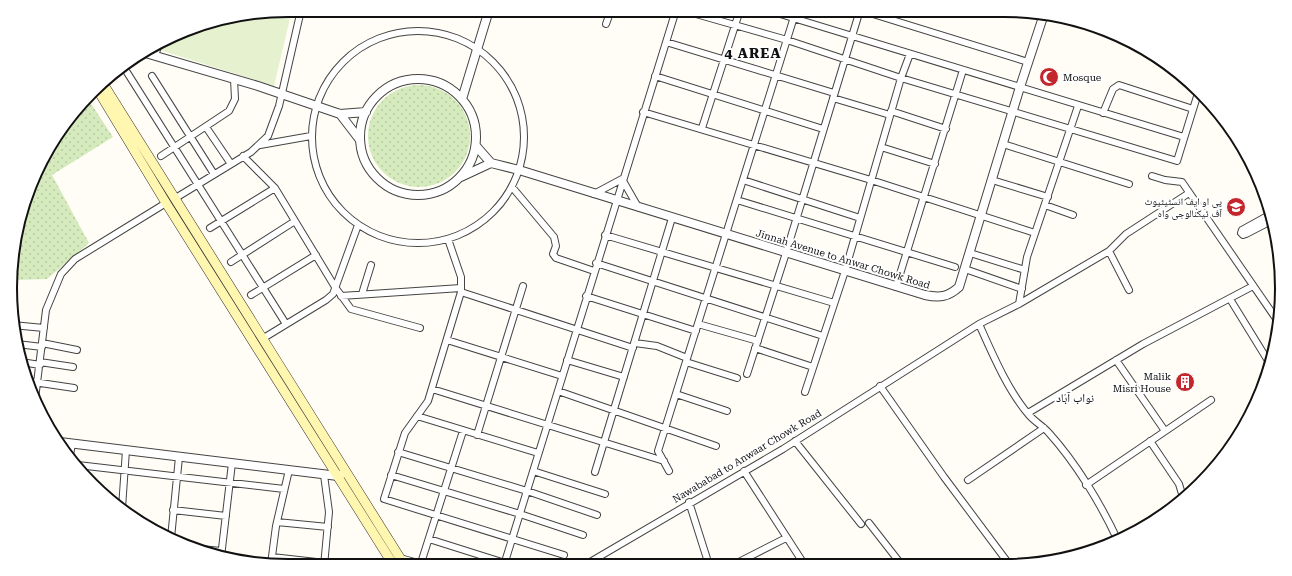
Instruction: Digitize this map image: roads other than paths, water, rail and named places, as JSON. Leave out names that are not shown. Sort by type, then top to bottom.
[{"type":"main road","points":[[105,88],[170,201]]},
{"type":"main road","points":[[99,93],[202,251],[262,339],[314,421],[390,559]]},
{"type":"main road","points":[[202,251],[306,426],[342,474],[401,559]]},
{"type":"main road","points":[[306,426],[314,421]]},
{"type":"street","points":[[36,388],[46,310],[61,274],[67,266],[260,145],[268,136],[281,94],[299,17]]},
{"type":"street","points":[[462,98],[487,17]]},
{"type":"street","points":[[606,24],[608,17]]},
{"type":"street","points":[[506,559],[596,263],[674,17]]},
{"type":"street","points":[[707,17],[787,40],[901,78],[1070,127],[1177,161],[1197,97]]},
{"type":"street","points":[[702,128],[738,17]]},
{"type":"street","points":[[669,471],[658,451],[794,17],[1078,106],[1184,137]]},
{"type":"street","points":[[747,374],[776,286],[858,17]]},
{"type":"street","points":[[883,17],[1028,62]]},
{"type":"street","name":"Jinnah Avenue to Anwar Chowk Road","points":[[491,163],[519,170],[896,287],[939,298],[951,294],[959,287],[1042,20]]},
{"type":"street","points":[[427,31],[445,34],[462,40],[478,49],[503,72],[519,102],[523,119],[524,136],[519,170],[512,187],[496,210],[485,219],[474,227],[448,239],[417,244],[402,242],[379,236],[358,225],[340,210],[324,187],[315,165],[311,136],[316,106],[323,89],[333,74],[345,60],[374,40],[403,32],[427,31]]},
{"type":"street","points":[[666,42],[724,61],[776,75],[834,96],[946,129]]},
{"type":"street","points":[[155,56],[157,51]]},
{"type":"street","points":[[150,54],[234,79],[340,114],[366,112]]},
{"type":"street","points":[[805,392],[845,271],[901,78],[910,54]]},
{"type":"street","points":[[127,70],[286,324]]},
{"type":"street","points":[[896,287],[957,94],[963,70]]},
{"type":"street","points":[[152,76],[214,174]]},
{"type":"street","points":[[655,76],[713,93],[823,129]]},
{"type":"street","points":[[161,156],[190,138],[229,110],[234,104],[234,79]]},
{"type":"street","points":[[460,178],[470,163],[476,146],[476,129],[473,118],[462,98],[447,87],[430,80],[411,79],[393,85],[377,96],[366,112],[361,126],[360,140],[366,162],[379,180],[398,191],[420,195],[442,190],[460,178],[491,163],[476,146]]},
{"type":"street","points":[[1103,113],[1113,89],[1119,85],[1193,109]]},
{"type":"street","points":[[1019,304],[1027,257],[1078,106]]},
{"type":"street","points":[[643,112],[702,128],[871,180],[1035,233]]},
{"type":"street","points":[[340,114],[360,140]]},
{"type":"street","points":[[206,127],[231,164]]},
{"type":"street","points":[[260,145],[311,136]]},
{"type":"street","points":[[1003,144],[1129,184]]},
{"type":"street","points":[[881,147],[935,164]]},
{"type":"street","points":[[243,156],[275,188],[335,287],[351,309],[420,328]]},
{"type":"street","points":[[1152,176],[1165,180],[1182,182],[1273,316]]},
{"type":"street","points":[[594,194],[622,179]]},
{"type":"street","points":[[622,179],[638,207]]},
{"type":"street","points":[[743,180],[860,218]]},
{"type":"street","points":[[992,180],[1048,197]]},
{"type":"street","points":[[512,187],[554,237],[556,246],[553,254],[556,258],[594,271]]},
{"type":"street","points":[[210,228],[275,188]]},
{"type":"street","name":"Nawababad to Anwaar Chowk Road","points":[[595,559],[689,502],[795,441],[979,324],[1019,304],[1108,251],[1126,234],[1189,192]]},
{"type":"street","points":[[737,200],[796,220],[907,252],[955,268]]},
{"type":"street","points":[[1045,205],[1073,215]]},
{"type":"street","points":[[1266,217],[1242,230],[1241,233],[1243,235],[1246,234],[1267,223]]},
{"type":"street","points":[[595,472],[672,218]]},
{"type":"street","points":[[231,262],[295,221]]},
{"type":"street","points":[[262,339],[326,300],[333,294],[358,225]]},
{"type":"street","points":[[605,236],[834,303]]},
{"type":"street","points":[[448,239],[461,277],[461,290],[428,401],[405,433],[384,499],[564,555]]},
{"type":"street","points":[[1108,251],[1129,290]]},
{"type":"street","points":[[970,253],[1025,270]]},
{"type":"street","points":[[251,295],[316,255]]},
{"type":"street","points":[[596,263],[823,336]]},
{"type":"street","points":[[362,294],[371,265]]},
{"type":"street","points":[[965,269],[1022,289]]},
{"type":"street","points":[[477,435],[523,286]]},
{"type":"street","points":[[1028,413],[1116,360],[1253,286]]},
{"type":"street","points":[[341,296],[461,290],[516,310],[634,346],[657,346],[687,360],[737,378]]},
{"type":"street","points":[[586,296],[696,331]]},
{"type":"street","points":[[1230,299],[1266,358]]},
{"type":"street","points":[[698,324],[758,341]]},
{"type":"street","points":[[979,324],[1007,382],[1028,413],[1044,428],[1068,458],[1100,505],[1115,535]]},
{"type":"street","points":[[19,326],[44,328]]},
{"type":"street","points":[[447,340],[562,376]]},
{"type":"street","points":[[23,344],[42,345],[77,350]]},
{"type":"street","points":[[755,348],[813,367]]},
{"type":"street","points":[[567,360],[624,377]]},
{"type":"street","points":[[1116,360],[1165,431]]},
{"type":"street","points":[[27,362],[73,367]]},
{"type":"street","points":[[34,382],[74,388]]},
{"type":"street","points":[[880,386],[944,477],[1005,559]]},
{"type":"street","points":[[432,389],[664,461]]},
{"type":"street","points":[[558,390],[716,446]]},
{"type":"street","points":[[676,394],[727,411]]},
{"type":"street","points":[[1086,485],[1211,400]]},
{"type":"street","points":[[417,416],[538,453]]},
{"type":"street","points":[[968,480],[1044,428]]},
{"type":"street","points":[[422,559],[463,431]]},
{"type":"street","points":[[795,441],[861,524]]},
{"type":"street","points":[[1150,441],[1179,484],[1182,493]]},
{"type":"street","points":[[66,443],[324,474],[342,474]]},
{"type":"street","points":[[71,450],[72,444]]},
{"type":"street","points":[[122,502],[126,450]]},
{"type":"street","points":[[398,452],[527,491],[597,515]]},
{"type":"street","points":[[171,532],[179,457]]},
{"type":"street","points":[[221,551],[232,463]]},
{"type":"street","points":[[83,466],[284,489]]},
{"type":"street","points":[[286,559],[272,557],[277,522],[289,470]]},
{"type":"street","points":[[744,471],[801,559]]},
{"type":"street","points":[[533,472],[605,494]]},
{"type":"street","points":[[324,474],[329,512],[325,559]]},
{"type":"street","points":[[391,475],[520,514],[583,535]]},
{"type":"street","points":[[689,502],[708,559]]},
{"type":"street","points":[[173,510],[226,516]]},
{"type":"street","points":[[277,522],[328,527]]},
{"type":"street","points":[[869,523],[897,559]]},
{"type":"street","points":[[745,559],[786,538]]},
{"type":"street","points":[[429,539],[490,559]]},
{"type":"place","name":"Mosque","points":[[1049,77]]},
{"type":"place","name":"پی او ایف انسٹیٹیوٹ آف ٹیکنالوجی واہ","points":[[1236,207]]},
{"type":"place","name":"Malik Misri House","points":[[1185,382]]},
{"type":"district","name":"4 AREA","points":[[753,53]]},
{"type":"district","name":"نواب آباد","points":[[1075,398]]}]
